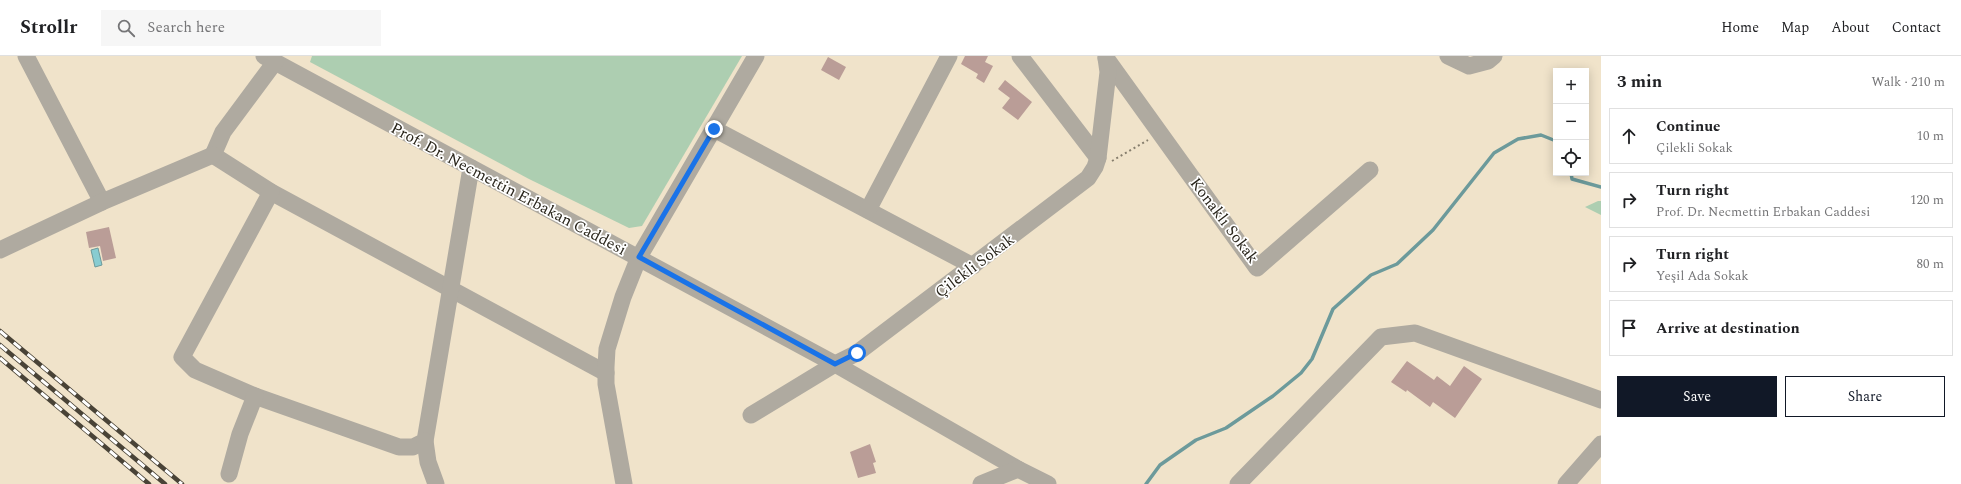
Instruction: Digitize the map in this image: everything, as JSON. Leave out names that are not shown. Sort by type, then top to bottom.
[{"type":"street","points":[[26,56],[102,202]]},
{"type":"street","points":[[624,484],[606,384],[608,349],[623,297],[639,257],[756,56]]},
{"type":"street","points":[[868,210],[948,56]]},
{"type":"street","points":[[1020,56],[1097,162]]},
{"type":"street","points":[[1448,56],[1469,66],[1488,61],[1494,56]]},
{"type":"street","points":[[1097,162],[1108,72],[1107,57]]},
{"type":"street","name":"Konaklı Sokak","points":[[1107,57],[1257,268],[1370,170]]},
{"type":"street","points":[[0,250],[102,202],[213,155],[223,132],[269,59]]},
{"type":"street","name":"Prof. Dr. Necmettin Erbakan Caddesi","points":[[269,59],[639,257],[835,364],[1018,469],[1048,484]]},
{"type":"street","points":[[714,129],[973,266]]},
{"type":"street","points":[[213,155],[271,192],[606,373]]},
{"type":"street","name":"Çilekli Sokak","points":[[751,415],[835,364],[857,353],[1088,178],[1097,162]]},
{"type":"street","points":[[436,484],[428,462],[425,442],[471,168]]},
{"type":"street","points":[[271,192],[182,357],[195,370],[255,396],[399,447],[413,447],[425,442]]},
{"type":"street","points":[[1238,484],[1381,337],[1415,333],[1601,400]]},
{"type":"street","points":[[229,474],[240,434],[255,396]]},
{"type":"street","points":[[1566,484],[1601,444]]},
{"type":"street","points":[[981,484],[1018,469]]},
{"type":"path","points":[[1097,162],[1105,165],[1161,132]]},
{"type":"green space","points":[[312,56],[742,56],[642,226],[629,228],[529,179],[310,62]]},
{"type":"green space","points":[[1601,201],[1601,215],[1585,207]]},
{"type":"water","points":[[98,248],[102,265],[95,267],[91,250]]},
{"type":"building","points":[[965,56],[988,56],[985,62],[993,66],[984,83],[976,78],[978,74],[961,64]]},
{"type":"building","points":[[828,57],[846,67],[839,80],[821,70]]},
{"type":"building","points":[[1005,80],[1032,102],[1018,120],[1002,108],[1010,98],[998,89]]},
{"type":"building","points":[[109,227],[116,258],[103,261],[100,246],[89,248],[86,232]]},
{"type":"building","points":[[1407,361],[1434,380],[1437,376],[1450,386],[1464,366],[1482,379],[1455,418],[1433,402],[1430,407],[1407,390],[1406,392],[1391,382]]},
{"type":"building","points":[[870,444],[876,462],[873,463],[876,473],[858,478],[850,452]]},
{"type":"waterway","points":[[1146,484],[1160,465],[1196,440],[1226,428],[1273,396],[1301,373],[1312,359],[1333,309],[1371,275],[1397,264],[1433,230],[1494,153],[1518,139],[1541,135],[1554,140]]},
{"type":"waterway","points":[[1572,176],[1572,179],[1601,187]]},
{"type":"railway","points":[[0,331],[182,484]]},
{"type":"railway","points":[[0,345],[165,484]]},
{"type":"railway","points":[[0,358],[149,484]]},
{"type":"route","points":[[714,129],[639,257],[835,364],[857,353]]}]
